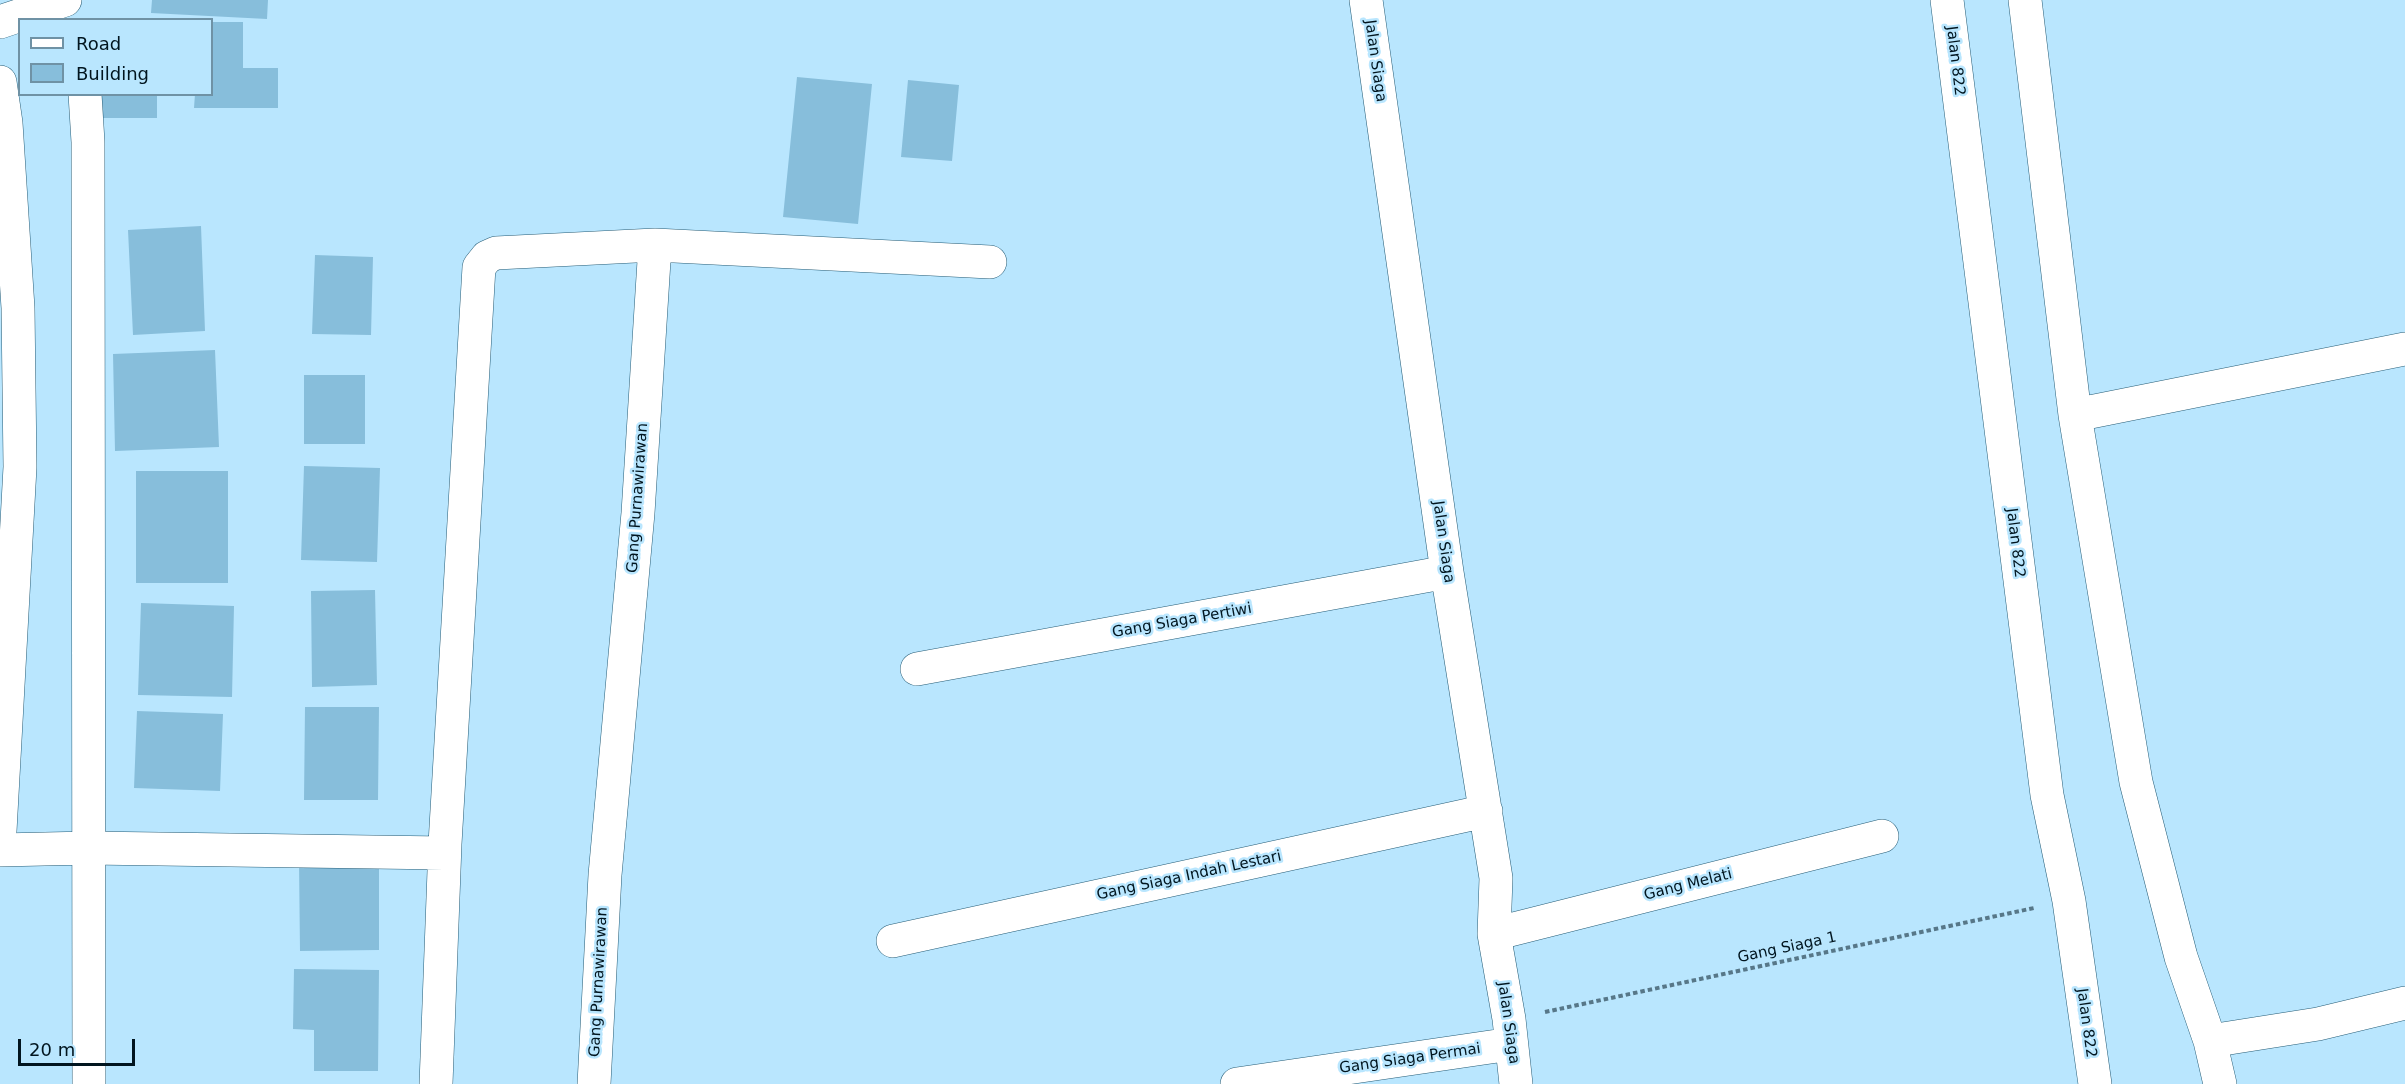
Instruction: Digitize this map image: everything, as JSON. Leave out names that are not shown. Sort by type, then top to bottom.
[{"type":"main road","points":[[0,22],[65,0]]},
{"type":"main road","points":[[78,0],[79,18]]},
{"type":"main road","name":"Jalan Siaga","points":[[1366,0],[1447,572],[1496,878],[1494,934],[1516,1084]]},
{"type":"main road","name":"Jalan 822","points":[[1947,0],[2047,795],[2069,901],[2095,1084]]},
{"type":"main road","points":[[2025,0],[2075,415],[2136,782],[2181,957],[2210,1041],[2220,1084]]},
{"type":"main road","points":[[0,82],[18,308],[20,467],[0,831]]},
{"type":"main road","points":[[85,96],[88,142],[89,1084]]},
{"type":"main road","points":[[436,1084],[444,853],[479,267],[487,257],[496,253],[655,245],[990,262]]},
{"type":"main road","name":"Gang Purnawirawan","points":[[594,1084],[605,875],[638,513],[655,245]]},
{"type":"main road","points":[[2075,415],[2405,349]]},
{"type":"main road","name":"Gang Siaga Pertiwi","points":[[917,669],[1447,572]]},
{"type":"main road","name":"Gang Siaga Indah Lestari","points":[[893,941],[1486,811]]},
{"type":"main road","name":"Gang Melati","points":[[1494,934],[1882,836]]},
{"type":"main road","points":[[0,850],[89,848],[444,853]]},
{"type":"main road","points":[[2210,1041],[2318,1023],[2405,1003]]},
{"type":"main road","name":"Gang Siaga Permai","points":[[1237,1084],[1510,1032]]},
{"type":"path","name":"Gang Siaga 1","points":[[1510,1032],[2069,901]]},
{"type":"building","points":[[152,0],[268,0],[267,19],[151,13]]},
{"type":"building","points":[[213,22],[243,22],[243,68],[278,68],[278,108],[194,108],[195,96],[213,96]]},
{"type":"building","points":[[797,77],[872,84],[858,224],[783,217]]},
{"type":"building","points":[[908,80],[959,85],[952,161],[901,157]]},
{"type":"building","points":[[90,96],[157,96],[157,118],[90,118]]},
{"type":"building","points":[[201,226],[205,331],[133,335],[128,230]]},
{"type":"building","points":[[315,255],[373,257],[371,335],[312,334]]},
{"type":"building","points":[[215,350],[219,447],[115,451],[113,354]]},
{"type":"building","points":[[304,375],[365,375],[365,444],[304,444]]},
{"type":"building","points":[[304,466],[380,468],[377,562],[301,560]]},
{"type":"building","points":[[136,471],[228,471],[228,583],[136,583]]},
{"type":"building","points":[[375,590],[377,685],[312,687],[311,591]]},
{"type":"building","points":[[141,603],[234,606],[232,697],[138,695]]},
{"type":"building","points":[[305,707],[379,707],[378,800],[304,800]]},
{"type":"building","points":[[137,711],[223,714],[220,791],[134,788]]},
{"type":"building","points":[[299,860],[379,860],[379,950],[300,951]]},
{"type":"building","points":[[294,969],[379,970],[378,1071],[314,1071],[314,1030],[293,1029]]}]
